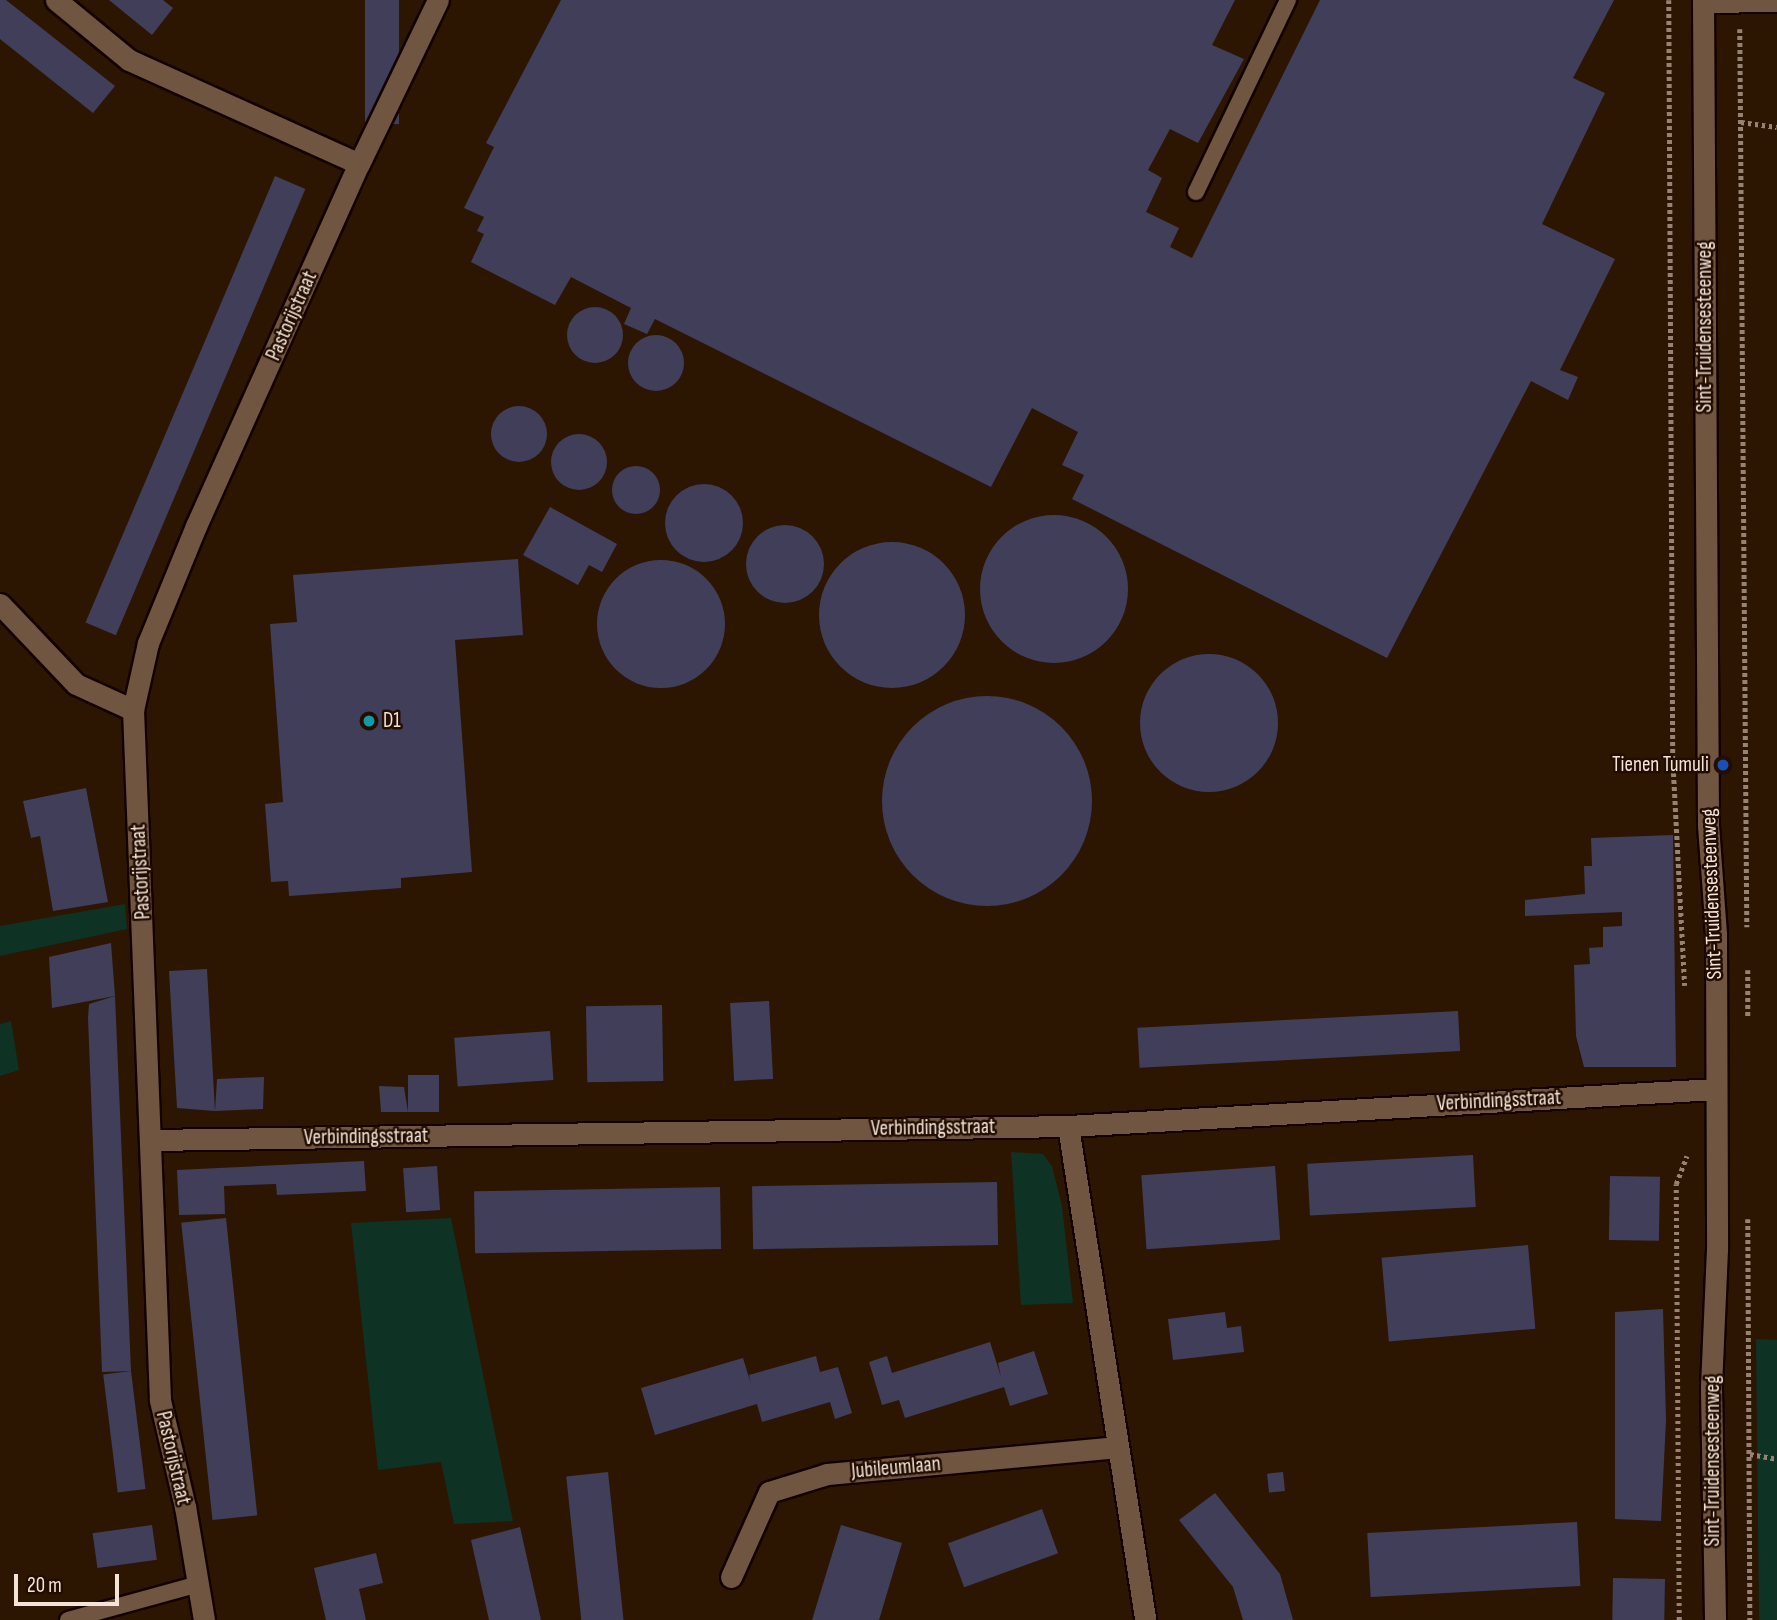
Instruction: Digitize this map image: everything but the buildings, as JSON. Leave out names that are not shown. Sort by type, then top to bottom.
[{"type":"street","points":[[57,0],[129,60],[359,164]]},
{"type":"street","name":"Pastorijstraat","points":[[204,1620],[195,1585],[185,1507],[160,1400],[134,710],[153,631],[359,164],[438,0]]},
{"type":"street","name":"Sint-Truidensesteenweg","points":[[1703,2],[1708,813],[1716,933],[1716,1273],[1711,1388],[1714,1620]]},
{"type":"street","points":[[0,604],[76,684],[134,710]]},
{"type":"street","name":"Verbindingsstraat","points":[[150,1140],[1068,1126],[1716,1089]]},
{"type":"street","points":[[1068,1126],[1145,1620]]},
{"type":"street","name":"Jubileumlaan","points":[[731,1577],[769,1492],[827,1474],[1116,1447]]},
{"type":"lane","points":[[1196,192],[1288,0]]},
{"type":"lane","points":[[1703,2],[1777,4]]},
{"type":"lane","points":[[68,1620],[195,1585]]},
{"type":"path","points":[[1669,0],[1673,759],[1686,989]]},
{"type":"path","points":[[1739,4],[1747,933]]},
{"type":"path","points":[[1741,122],[1777,127]]},
{"type":"path","points":[[1747,959],[1748,1024]]},
{"type":"path","points":[[1676,1205],[1679,1620]]},
{"type":"path","points":[[1748,1205],[1750,1620]]},
{"type":"path","points":[[1751,1454],[1777,1458]]},
{"type":"green space","points":[[125,904],[127,929],[0,956],[0,926]]},
{"type":"green space","points":[[11,1021],[19,1070],[0,1076],[0,1024]]},
{"type":"green space","points":[[1011,1152],[1043,1154],[1052,1166],[1062,1206],[1073,1303],[1021,1305]]},
{"type":"green space","points":[[451,1218],[513,1521],[454,1524],[441,1462],[378,1470],[351,1223]]},
{"type":"green space","points":[[1756,1339],[1777,1340],[1777,1620],[1759,1620]]},
{"type":"place","name":"D1","points":[[369,721]]},
{"type":"place","name":"Tienen Tumuli","points":[[1723,765]]}]
